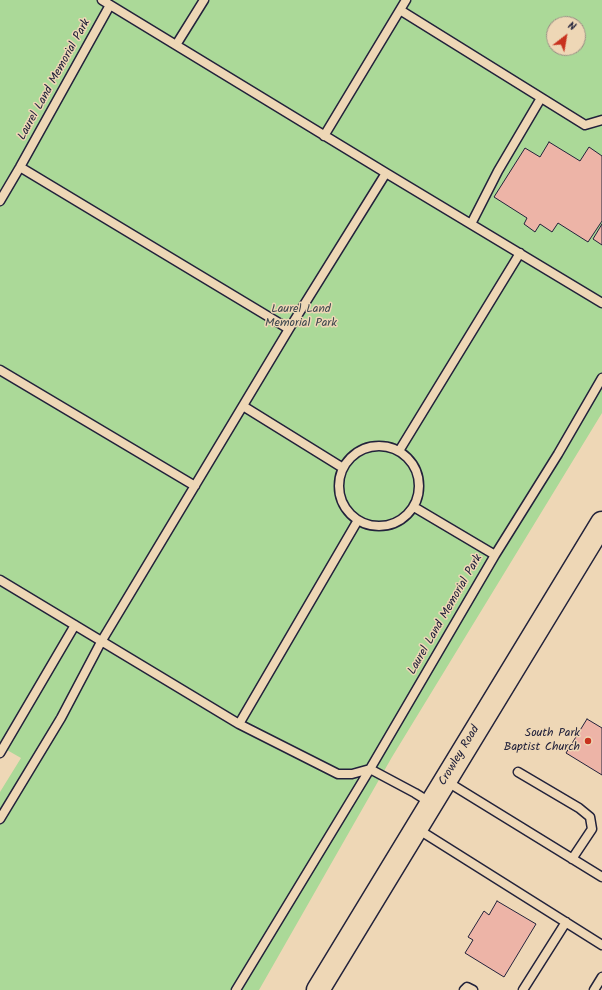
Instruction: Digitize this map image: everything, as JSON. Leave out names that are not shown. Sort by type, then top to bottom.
[{"type":"main road","name":"Crowley Road","points":[[318,990],[602,524]]},
{"type":"lane","points":[[102,0],[324,136],[602,303]]},
{"type":"lane","points":[[176,45],[204,0]]},
{"type":"lane","points":[[324,136],[406,0]]},
{"type":"lane","name":"Laurel Land Memorial Park","points":[[0,201],[110,5]]},
{"type":"lane","points":[[400,10],[585,125],[602,120]]},
{"type":"lane","points":[[471,224],[498,171],[541,98]]},
{"type":"lane","points":[[20,167],[289,329]]},
{"type":"lane","points":[[0,819],[61,718],[101,642],[194,486],[386,173]]},
{"type":"lane","points":[[399,451],[520,253]]},
{"type":"lane","points":[[0,370],[194,486]]},
{"type":"lane","points":[[495,555],[558,454],[602,378]]},
{"type":"lane","points":[[243,406],[343,468]]},
{"type":"lane","points":[[374,446],[387,446],[399,451],[409,459],[416,470],[420,482],[419,495],[414,507],[405,517],[395,523],[382,526],[370,525],[358,520],[349,512],[341,496],[340,479],[343,468],[351,457],[361,449],[374,446]]},
{"type":"lane","name":"Laurel Land Memorial Park","points":[[236,990],[370,769],[495,555],[414,507]]},
{"type":"lane","points":[[239,724],[358,520]]},
{"type":"lane","points":[[0,580],[239,724],[338,774],[352,774],[370,769],[432,803]]},
{"type":"lane","points":[[0,753],[74,625]]},
{"type":"lane","points":[[518,772],[579,808],[590,817],[592,829],[572,859]]},
{"type":"lane","points":[[445,780],[602,877]]},
{"type":"lane","points":[[416,828],[602,945]]},
{"type":"lane","points":[[523,990],[566,922]]},
{"type":"lane","points":[[594,990],[602,977]]},
{"type":"lane","points":[[464,990],[467,987],[473,990]]},
{"type":"green space","name":"Laurel Land Memorial Park","points":[[0,0],[602,0],[602,413],[392,757],[259,990],[0,990],[0,792],[21,758],[0,746]]},
{"type":"building","points":[[549,142],[580,161],[589,147],[602,156],[602,221],[588,242],[558,223],[552,232],[540,224],[535,232],[524,224],[527,218],[494,197],[525,148],[540,157]]},
{"type":"building","points":[[602,224],[602,245],[593,239]]},
{"type":"building","name":"South Park Baptist Church","points":[[587,719],[602,728],[602,775],[566,753]]},
{"type":"building","points":[[497,901],[536,924],[504,977],[465,953],[473,940],[468,937],[484,911],[489,915]]},
{"type":"place","name":"South Park Baptist Church","points":[[588,741]]}]
